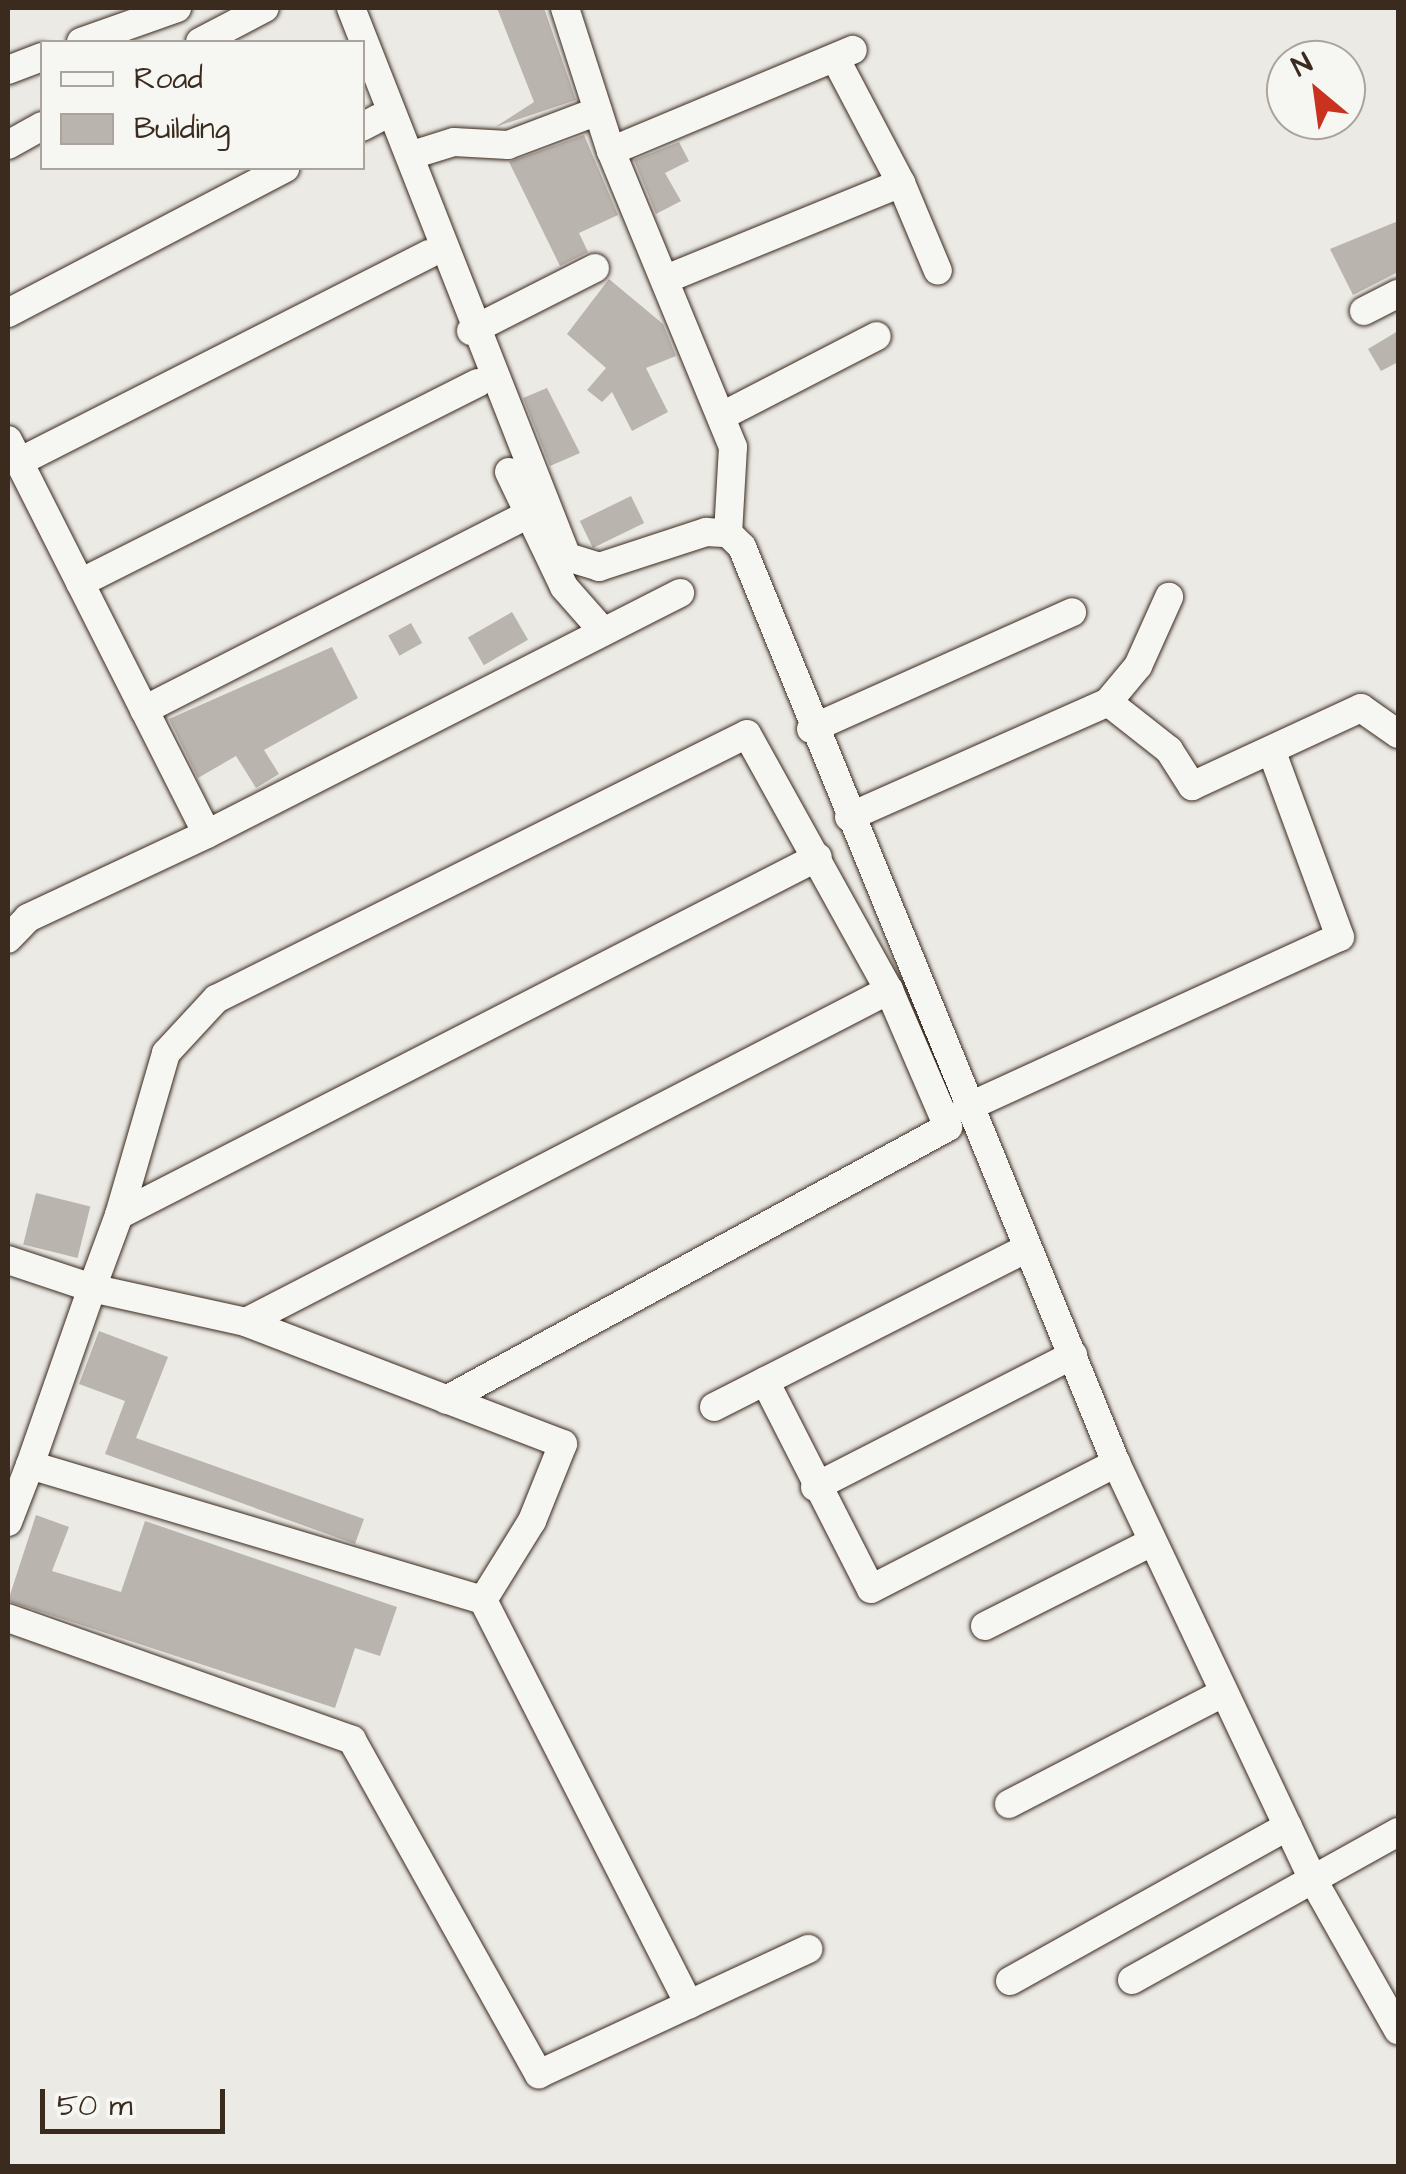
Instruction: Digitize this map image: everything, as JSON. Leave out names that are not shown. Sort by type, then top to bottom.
[{"type":"street","points":[[92,8],[92,38],[177,8]]},
{"type":"street","points":[[204,40],[266,8]]},
{"type":"street","points":[[333,8],[347,40]]},
{"type":"street","points":[[350,8],[363,40]]},
{"type":"street","points":[[565,8],[611,151],[722,416],[738,470],[728,532],[1116,1464],[1312,1878],[1398,2030]]},
{"type":"street","points":[[365,44],[412,155],[472,332],[568,557],[600,567],[728,532]]},
{"type":"street","points":[[611,151],[844,54],[938,272]]},
{"type":"street","points":[[8,70],[40,58]]},
{"type":"street","points":[[365,93],[371,123],[429,254],[525,516],[564,586],[601,629]]},
{"type":"street","points":[[412,155],[454,142],[508,145],[598,111]]},
{"type":"street","points":[[8,145],[40,127]]},
{"type":"street","points":[[8,313],[282,170]]},
{"type":"street","points":[[666,279],[900,183]]},
{"type":"street","points":[[207,834],[13,451],[429,254]]},
{"type":"street","points":[[472,332],[595,268]]},
{"type":"street","points":[[1364,311],[1398,294]]},
{"type":"street","points":[[722,416],[877,336]]},
{"type":"street","points":[[80,583],[476,383]]},
{"type":"street","points":[[144,710],[525,516]]},
{"type":"street","points":[[8,939],[28,918],[207,834],[601,629],[680,593]]},
{"type":"street","points":[[848,817],[1108,702],[1132,676],[1170,598]]},
{"type":"street","points":[[811,729],[1072,612]]},
{"type":"street","points":[[1108,702],[1169,750],[1192,786],[1273,755],[1362,708],[1398,734]]},
{"type":"street","points":[[8,1522],[119,1215],[166,1053],[216,999],[738,734],[754,740],[889,990],[948,1127],[446,1400]]},
{"type":"street","points":[[966,1108],[1340,937],[1273,755]]},
{"type":"street","points":[[119,1215],[818,857]]},
{"type":"street","points":[[246,1322],[889,990]]},
{"type":"street","points":[[714,1406],[1027,1248]]},
{"type":"street","points":[[8,1260],[92,1288],[246,1322],[563,1444],[532,1521],[483,1600]]},
{"type":"street","points":[[815,1487],[1073,1354]]},
{"type":"street","points":[[765,1380],[815,1487],[871,1589],[1116,1464]]},
{"type":"street","points":[[30,1464],[483,1600],[688,2005]]},
{"type":"street","points":[[985,1626],[1152,1542]]},
{"type":"street","points":[[8,1618],[352,1740],[539,2074],[808,1950]]},
{"type":"street","points":[[1010,1804],[1223,1693]]},
{"type":"street","points":[[1010,1981],[1288,1826]]},
{"type":"street","points":[[1132,1980],[1398,1832]]},
{"type":"building","points":[[497,8],[544,8],[576,100],[495,127],[534,102]]},
{"type":"building","points":[[584,135],[618,215],[579,233],[588,252],[560,266],[509,162]]},
{"type":"building","points":[[679,142],[689,161],[665,173],[681,201],[656,214],[634,160]]},
{"type":"building","points":[[1398,221],[1398,272],[1353,295],[1330,249]]},
{"type":"building","points":[[609,279],[663,324],[676,356],[646,368],[668,412],[632,431],[612,392],[602,402],[587,390],[606,368],[567,334]]},
{"type":"building","points":[[1398,331],[1398,362],[1381,371],[1368,349]]},
{"type":"building","points":[[547,388],[580,453],[550,466],[523,398]]},
{"type":"building","points":[[631,496],[644,523],[593,548],[580,521]]},
{"type":"building","points":[[512,612],[528,640],[484,665],[468,638]]},
{"type":"building","points":[[411,623],[422,643],[399,656],[388,636]]},
{"type":"building","points":[[332,647],[358,698],[264,750],[279,774],[256,788],[236,756],[198,778],[169,719]]},
{"type":"building","points":[[36,1193],[90,1207],[78,1258],[23,1244]]},
{"type":"building","points":[[99,1331],[168,1357],[136,1438],[364,1519],[355,1544],[105,1454],[125,1401],[79,1384]]},
{"type":"building","points":[[36,1515],[69,1527],[52,1571],[121,1592],[145,1521],[397,1607],[380,1656],[355,1648],[335,1708],[8,1601]]}]
